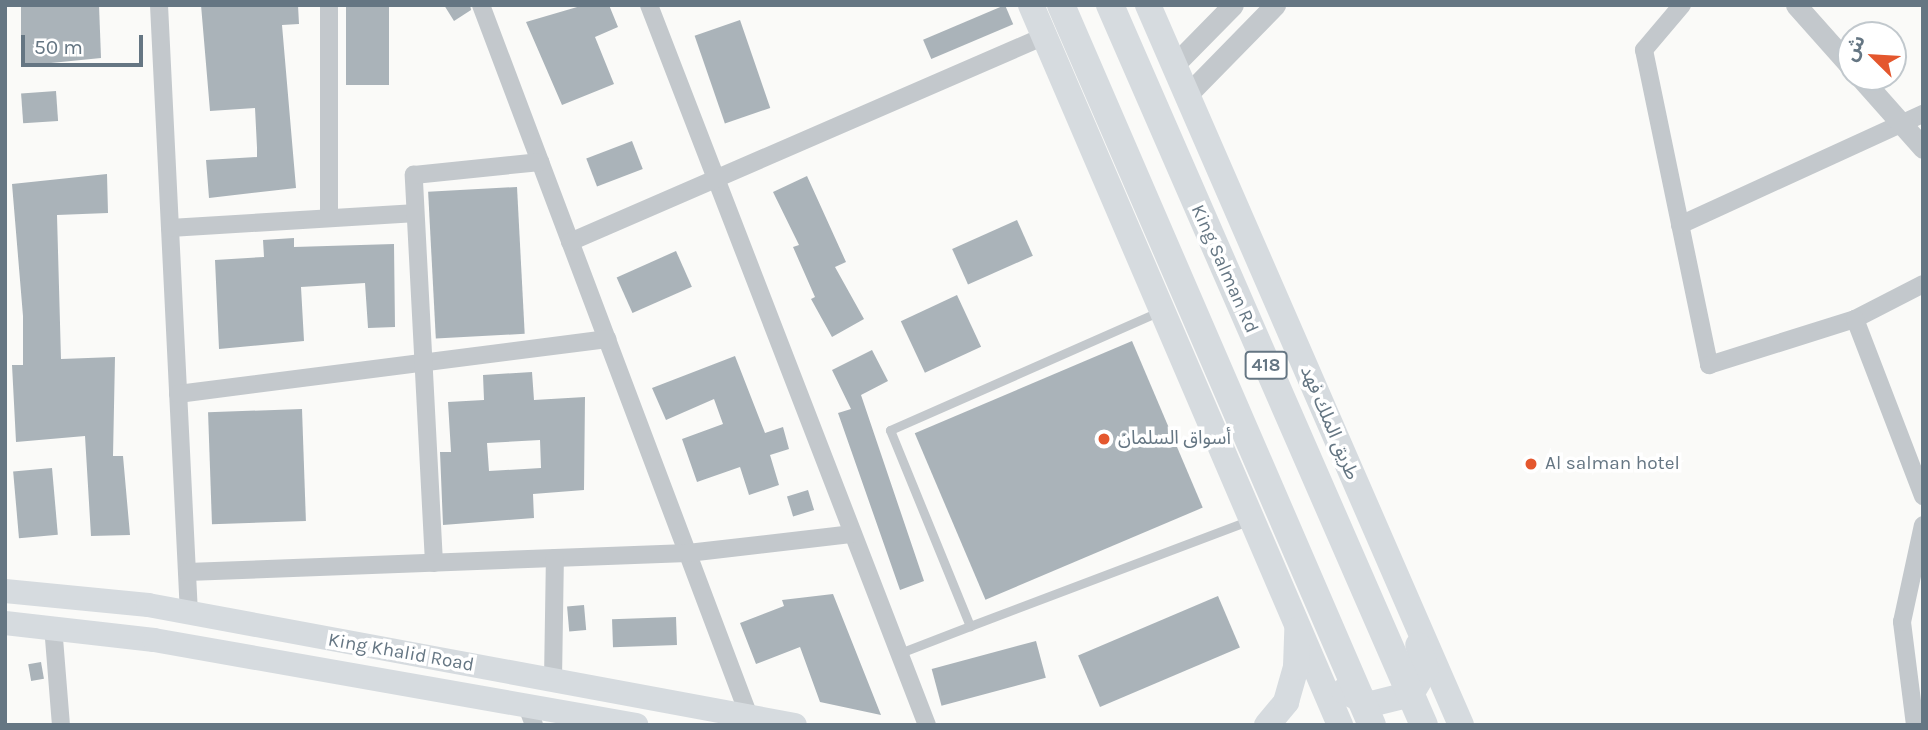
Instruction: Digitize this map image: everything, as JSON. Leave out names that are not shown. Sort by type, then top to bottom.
[{"type":"highway","name":"418","points":[[1061,5],[1372,725]]},
{"type":"highway","name":"King Salman Rd","points":[[1110,5],[1424,725]]},
{"type":"main road","points":[[1031,5],[1298,620],[1340,725]]},
{"type":"main road","name":"طريق الملك فهد","points":[[1148,5],[1461,725]]},
{"type":"main road","points":[[1298,620],[1340,689],[1371,704],[1393,703],[1411,694],[1426,669],[1399,583]]},
{"type":"main road","name":"King Khalid Road","points":[[5,592],[189,613],[795,725]]},
{"type":"main road","points":[[1267,725],[1286,702],[1296,667],[1298,620]]},
{"type":"main road","name":"King Khalid Road","points":[[5,623],[53,626],[530,714],[637,725]]},
{"type":"street","points":[[159,5],[189,613]]},
{"type":"street","points":[[329,5],[329,218]]},
{"type":"street","points":[[481,5],[749,716]]},
{"type":"street","points":[[649,5],[927,725]]},
{"type":"street","points":[[1174,65],[1233,5]]},
{"type":"street","points":[[1187,95],[1275,5]]},
{"type":"street","points":[[1682,5],[1644,50],[1709,365],[1855,319],[1923,284]]},
{"type":"street","points":[[1796,5],[1837,51]]},
{"type":"street","points":[[570,242],[1045,36]]},
{"type":"street","points":[[1873,91],[1923,148]]},
{"type":"street","points":[[1680,225],[1923,114]]},
{"type":"street","points":[[434,563],[425,363],[413,213],[414,175],[540,162]]},
{"type":"street","points":[[170,228],[413,213]]},
{"type":"street","points":[[1855,319],[1923,496]]},
{"type":"street","points":[[178,394],[607,340]]},
{"type":"street","points":[[1914,725],[1902,622],[1923,525]]},
{"type":"street","points":[[187,572],[688,553],[853,534]]},
{"type":"street","points":[[553,681],[555,558]]},
{"type":"street","points":[[53,626],[61,725]]},
{"type":"lane","points":[[970,626],[890,430],[1163,310]]},
{"type":"lane","points":[[900,653],[1253,519]]},
{"type":"building","points":[[21,5],[99,5],[101,58],[21,66]]},
{"type":"building","points":[[201,5],[298,5],[299,24],[282,25],[296,188],[209,198],[206,160],[257,157],[257,148],[255,108],[210,111]]},
{"type":"building","points":[[346,5],[389,5],[389,85],[346,85]]},
{"type":"building","points":[[444,5],[470,5],[471,10],[454,21]]},
{"type":"building","points":[[584,5],[609,5],[618,27],[595,37],[614,84],[562,105],[526,22]]},
{"type":"building","points":[[1005,5],[1013,24],[931,59],[923,40]]},
{"type":"building","points":[[740,20],[770,108],[725,124],[695,36]]},
{"type":"building","points":[[56,91],[58,121],[23,123],[21,93]]},
{"type":"building","points":[[632,141],[643,169],[597,187],[586,159]]},
{"type":"building","points":[[107,174],[108,213],[57,215],[61,359],[115,357],[113,456],[123,456],[130,535],[91,536],[85,436],[16,442],[12,365],[23,365],[23,316],[12,184]]},
{"type":"building","points":[[807,176],[846,262],[835,267],[864,319],[832,337],[811,299],[815,297],[793,247],[799,245],[773,192]]},
{"type":"building","points":[[517,187],[525,334],[436,338],[428,192]]},
{"type":"building","points":[[1017,220],[1033,256],[968,285],[952,249]]},
{"type":"building","points":[[294,238],[294,247],[394,244],[395,327],[368,328],[365,283],[301,287],[304,341],[219,349],[215,260],[264,257],[263,240]]},
{"type":"building","points":[[676,251],[692,287],[632,313],[617,277]]},
{"type":"building","points":[[957,295],[981,347],[925,373],[901,321]]},
{"type":"building","points":[[1132,341],[1203,508],[985,600],[915,433]]},
{"type":"building","points":[[872,350],[888,381],[861,395],[924,581],[900,590],[838,413],[851,409],[832,370]]},
{"type":"building","points":[[735,356],[765,433],[783,427],[789,449],[770,455],[779,485],[749,495],[740,467],[697,482],[682,439],[723,424],[714,399],[666,420],[652,388]]},
{"type":"building","points":[[532,372],[534,400],[585,397],[584,490],[533,494],[534,518],[443,525],[440,452],[451,452],[448,402],[484,400],[483,375]],"holes":[[[540,440],[541,468],[489,471],[487,443]]]},
{"type":"building","points":[[302,409],[306,521],[212,524],[208,412]]},
{"type":"building","points":[[52,468],[58,535],[19,538],[13,471]]},
{"type":"building","points":[[808,490],[814,510],[793,517],[787,496]]},
{"type":"building","points":[[833,594],[881,715],[820,702],[800,647],[756,664],[740,623],[784,606],[782,600]]},
{"type":"building","points":[[1218,596],[1240,648],[1100,707],[1078,655]]},
{"type":"building","points":[[584,605],[586,630],[569,631],[567,606]]},
{"type":"building","points":[[676,617],[677,645],[613,647],[612,619]]},
{"type":"building","points":[[1036,641],[1046,678],[942,706],[932,669]]},
{"type":"building","points":[[41,662],[44,679],[31,681],[28,664]]},
{"type":"place","name":"أسواق السلمان","points":[[1104,439]]},
{"type":"place","name":"Al salman hotel","points":[[1531,464]]}]
